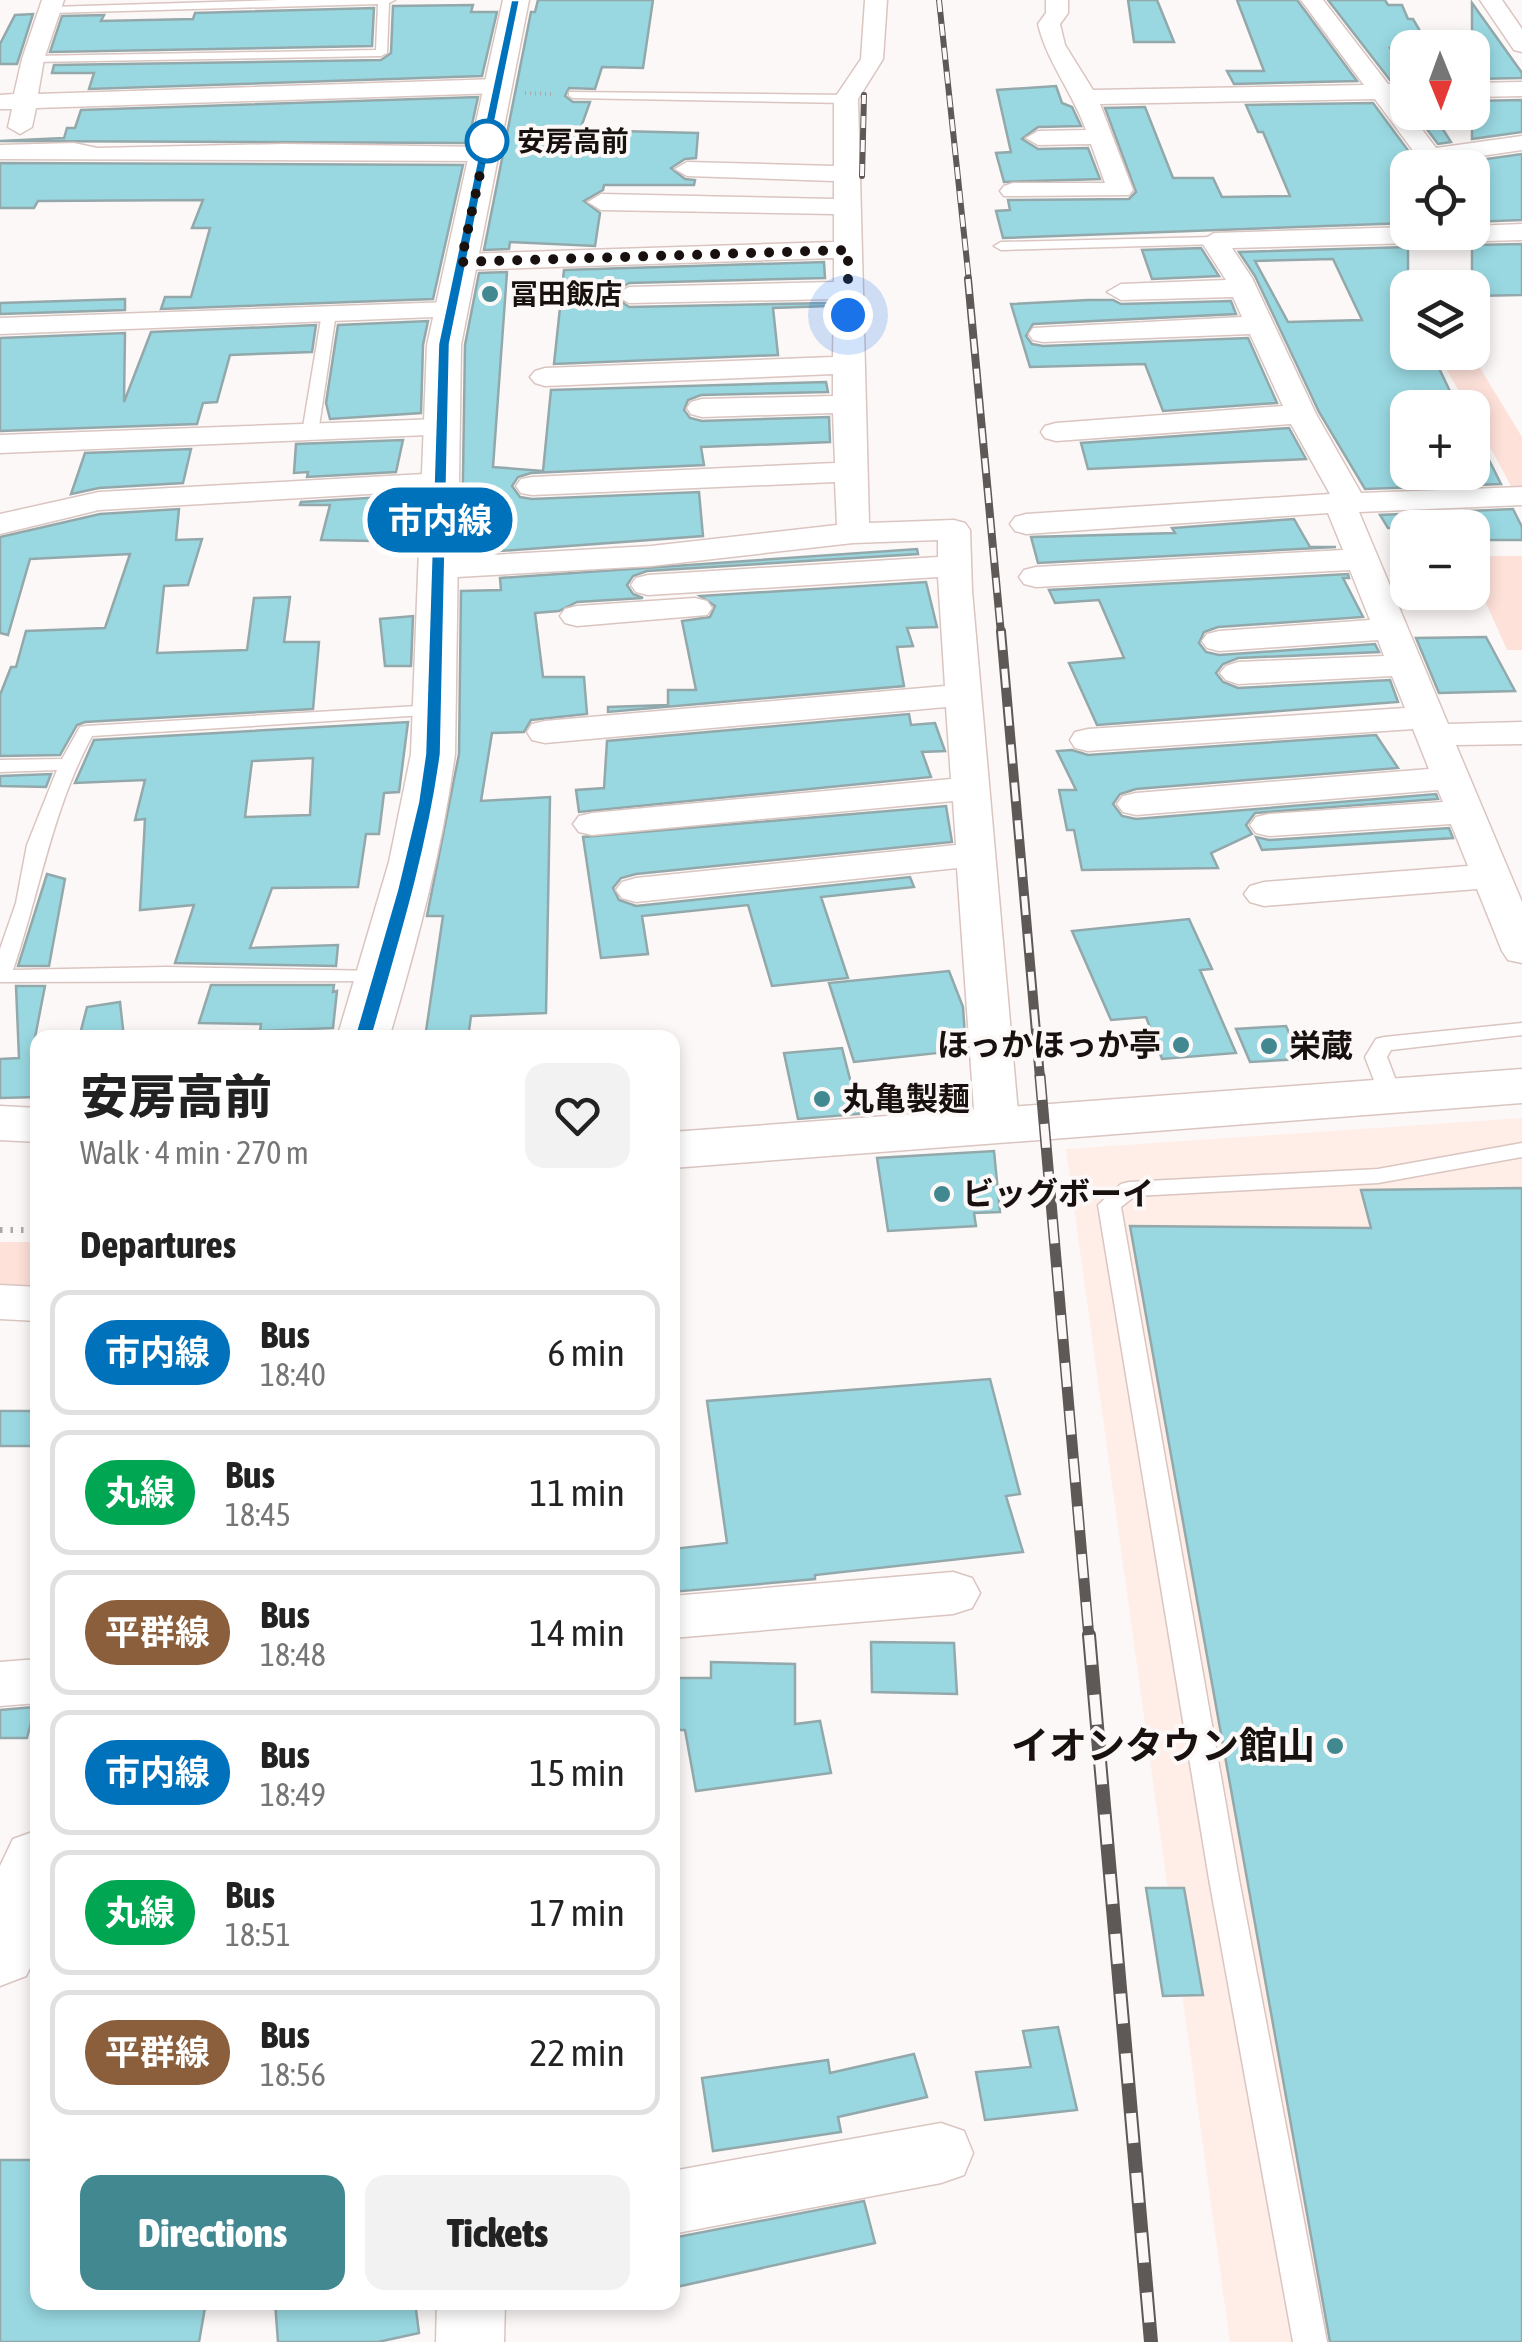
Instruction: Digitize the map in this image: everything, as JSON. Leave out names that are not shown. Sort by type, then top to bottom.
[{"type":"main road","points":[[365,1030],[426,802],[434,710],[444,344],[484,154],[510,90],[516,0]]},
{"type":"main road","points":[[680,1150],[1522,1086]]},
{"type":"main road","points":[[0,1123],[30,1125]]},
{"type":"main road","points":[[0,1954],[30,1881]]},
{"type":"street","points":[[854,533],[848,404],[846,99],[872,59],[876,0]]},
{"type":"street","points":[[1013,191],[1120,190],[1086,97],[1054,46],[1049,24],[1057,13],[1056,0]]},
{"type":"street","points":[[1312,0],[1426,150]]},
{"type":"street","points":[[1491,0],[1521,43]]},
{"type":"street","points":[[52,5],[30,46],[12,100],[9,150],[74,150],[98,155],[285,151],[484,154]]},
{"type":"street","points":[[1490,90],[1522,89]]},
{"type":"street","points":[[12,100],[287,103],[510,90]]},
{"type":"street","points":[[1086,97],[1390,91]]},
{"type":"street","points":[[287,103],[384,115]]},
{"type":"street","points":[[264,132],[287,103]]},
{"type":"street","points":[[1038,138],[1102,138]]},
{"type":"street","points":[[1490,150],[1522,143]]},
{"type":"street","points":[[687,169],[848,174]]},
{"type":"street","points":[[602,202],[848,207]]},
{"type":"street","points":[[1214,241],[1522,232]]},
{"type":"street","points":[[1491,233],[1512,258]]},
{"type":"street","points":[[1214,241],[1243,288],[1301,414],[1350,502]]},
{"type":"street","points":[[461,262],[848,250]]},
{"type":"street","points":[[1121,292],[1243,288]]},
{"type":"street","points":[[629,295],[848,290]]},
{"type":"street","points":[[0,326],[450,310]]},
{"type":"street","points":[[1043,334],[1260,325]]},
{"type":"street","points":[[598,350],[848,352]]},
{"type":"street","points":[[545,378],[848,352]]},
{"type":"street","points":[[702,408],[848,404]]},
{"type":"street","points":[[1056,432],[1301,414]]},
{"type":"street","points":[[0,444],[440,428]]},
{"type":"street","points":[[532,486],[852,472]]},
{"type":"street","points":[[0,524],[99,501],[442,482]]},
{"type":"street","points":[[1026,524],[1350,502],[1412,503],[1522,496]]},
{"type":"street","points":[[1350,502],[1342,509],[1522,951]]},
{"type":"street","points":[[439,568],[652,556],[854,533],[954,530],[997,1124]]},
{"type":"street","points":[[1036,577],[1365,559]]},
{"type":"street","points":[[506,593],[956,578]]},
{"type":"street","points":[[577,616],[956,578]]},
{"type":"street","points":[[1219,641],[1392,629]]},
{"type":"street","points":[[1238,674],[1405,665]]},
{"type":"street","points":[[545,732],[964,694]]},
{"type":"street","points":[[1088,740],[1431,726],[1522,733]]},
{"type":"street","points":[[592,824],[971,788]]},
{"type":"street","points":[[1136,804],[1459,795]]},
{"type":"street","points":[[1269,825],[1459,795]]},
{"type":"street","points":[[636,890],[976,854]]},
{"type":"street","points":[[1264,894],[1491,876]]},
{"type":"street","points":[[0,1302],[30,1304]]},
{"type":"street","points":[[680,1616],[953,1594]]},
{"type":"street","points":[[0,1684],[30,1682]]},
{"type":"street","points":[[680,2202],[942,2153]]},
{"type":"street","points":[[470,2342],[471,2310]]},
{"type":"lane","points":[[30,46],[381,53],[386,0],[52,5]]},
{"type":"lane","points":[[573,94],[846,99]]},
{"type":"lane","points":[[1001,246],[1214,241]]},
{"type":"lane","points":[[310,433],[329,314]]},
{"type":"lane","points":[[382,977],[166,973],[0,976],[26,903],[36,845],[68,764],[86,731],[434,710]]},
{"type":"lane","points":[[0,766],[68,764]]},
{"type":"lane","points":[[1392,1096],[1376,1058],[1384,1044],[1522,1030]]},
{"type":"lane","points":[[1310,2342],[1224,1878],[1109,1205],[1128,1189],[1378,1176],[1522,1150]]},
{"type":"path","points":[[510,90],[573,94]]},
{"type":"path","points":[[0,1230],[30,1230]]},
{"type":"shaded area","points":[[1447,370],[1481,370],[1522,437],[1522,506],[1490,447],[1490,390],[1458,390]]},
{"type":"shaded area","points":[[1490,556],[1522,556],[1522,650],[1507,650],[1489,610]]},
{"type":"shaded area","name":"イオンタウン館山","points":[[1522,1118],[1522,2342],[1230,2342],[1066,1149]]},
{"type":"shaded area","points":[[0,1242],[30,1242],[30,1291],[0,1289]]},
{"type":"building","points":[[538,0],[653,0],[643,68],[602,67],[595,89],[569,88],[565,96],[573,102],[590,102],[580,130],[698,133],[696,158],[685,159],[671,168],[685,179],[695,180],[694,185],[604,185],[603,190],[584,201],[600,213],[595,246],[510,242],[509,249],[484,250],[531,12],[535,12]]},
{"type":"building","points":[[1128,0],[1157,0],[1174,42],[1134,42]]},
{"type":"building","points":[[1237,0],[1297,0],[1357,81],[1234,84],[1227,71],[1264,71]]},
{"type":"building","points":[[1328,0],[1385,0],[1388,5],[1402,5],[1408,19],[1413,19],[1419,30],[1390,30],[1390,80]]},
{"type":"building","points":[[1472,3],[1522,73],[1522,78],[1490,79],[1490,30],[1472,30]]},
{"type":"building","points":[[473,5],[471,12],[497,12],[482,76],[89,89],[94,73],[52,73],[54,65],[381,60],[391,53],[393,6]]},
{"type":"building","points":[[374,8],[372,46],[50,52],[62,16],[104,15],[101,21],[193,19],[195,13]]},
{"type":"building","points":[[33,14],[17,64],[0,64],[0,44],[15,15]]},
{"type":"building","points":[[1056,86],[1062,103],[1072,107],[1081,126],[1038,127],[1022,139],[1038,149],[1088,148],[1100,179],[1004,182],[996,153],[1011,152],[997,90]]},
{"type":"building","points":[[478,97],[468,143],[0,141],[64,138],[67,128],[75,128],[81,110]]},
{"type":"building","points":[[1522,100],[1522,132],[1472,139],[1472,130],[1490,130],[1490,101]]},
{"type":"building","points":[[1373,103],[1408,150],[1390,150],[1390,224],[1003,238],[996,211],[1010,210],[1008,200],[1129,199],[1136,192],[1105,108],[1145,107],[1173,178],[1213,178],[1222,197],[1290,196],[1263,132],[1258,132],[1246,105]]},
{"type":"building","points":[[1428,130],[1443,130],[1451,142],[1438,144]]},
{"type":"building","points":[[1522,154],[1522,220],[1490,221],[1490,158]]},
{"type":"building","points":[[0,163],[463,165],[433,299],[161,309],[165,297],[191,297],[210,228],[192,228],[203,200],[38,201],[34,208],[0,208]]},
{"type":"building","points":[[1522,244],[1522,295],[1490,296],[1490,270],[1472,270],[1472,250],[1490,250],[1490,245]]},
{"type":"building","points":[[1201,248],[1219,276],[1152,279],[1142,250]]},
{"type":"building","points":[[1408,250],[1408,270],[1390,270],[1390,370],[1440,370],[1449,390],[1390,390],[1390,488],[1365,489],[1319,412],[1255,276],[1239,252]],"holes":[[[1333,259],[1362,320],[1288,322],[1255,261]]]},
{"type":"building","points":[[824,262],[825,278],[629,283],[611,294],[629,307],[827,303],[828,306],[773,308],[778,355],[554,364],[564,270]]},
{"type":"building","points":[[507,272],[493,467],[543,471],[551,390],[826,382],[828,392],[701,395],[688,400],[684,410],[690,418],[702,421],[829,417],[830,442],[701,447],[704,465],[531,473],[518,477],[512,486],[520,497],[532,499],[699,492],[703,536],[500,551],[500,541],[462,541],[465,345],[479,273]]},
{"type":"building","points":[[125,299],[125,310],[0,314],[0,303]]},
{"type":"building","points":[[1113,300],[1121,304],[1231,301],[1236,314],[1033,324],[1026,336],[1032,344],[1043,346],[1248,338],[1277,403],[1163,411],[1145,364],[1030,367],[1011,304]]},
{"type":"building","points":[[428,321],[423,345],[421,413],[330,419],[326,403],[338,325]]},
{"type":"building","points":[[316,325],[312,352],[230,355],[217,402],[203,403],[197,424],[0,431],[0,338],[125,333],[124,402],[151,332]]},
{"type":"building","points":[[1289,428],[1306,459],[1088,469],[1081,443]]},
{"type":"building","points":[[403,440],[396,472],[307,477],[308,472],[294,473],[296,444]]},
{"type":"building","points":[[191,449],[183,483],[99,488],[71,494],[85,453]]},
{"type":"building","points":[[1490,462],[1501,484],[1490,484]]},
{"type":"building","points":[[417,495],[416,530],[376,531],[374,541],[321,540],[330,505],[300,505],[301,502]]},
{"type":"building","points":[[179,509],[176,540],[202,539],[188,585],[164,586],[157,653],[247,650],[254,598],[290,597],[284,642],[319,642],[313,709],[85,722],[77,725],[60,755],[0,756],[0,695],[11,667],[16,667],[26,631],[105,628],[130,554],[30,559],[8,635],[0,633],[0,537],[100,514]]},
{"type":"building","points":[[1513,509],[1522,527],[1522,540],[1490,540],[1490,510]]},
{"type":"building","points":[[1380,515],[1390,515],[1390,528],[1388,528]]},
{"type":"building","points":[[1294,519],[1310,547],[1336,547],[1038,563],[1031,537],[1175,533],[1172,528]]},
{"type":"building","points":[[917,549],[918,554],[647,571],[633,576],[627,585],[633,594],[643,598],[577,602],[559,611],[535,613],[543,677],[584,677],[587,714],[531,720],[524,732],[492,733],[481,801],[550,797],[546,1013],[471,1016],[469,1030],[426,1030],[443,916],[427,916],[459,754],[461,591],[501,590],[500,578]]},
{"type":"building","points":[[1348,574],[1349,578],[1343,578],[1363,617],[1218,627],[1204,632],[1199,643],[1206,652],[1219,655],[1375,644],[1379,652],[1238,658],[1223,664],[1216,673],[1223,682],[1238,688],[1390,680],[1398,702],[1097,725],[1069,663],[1124,658],[1099,600],[1055,603],[1049,590]]},
{"type":"building","points":[[926,582],[937,627],[907,628],[913,646],[897,647],[904,686],[608,712],[608,707],[668,705],[668,690],[696,690],[682,621],[710,617],[715,606],[700,596]]},
{"type":"building","points":[[413,616],[411,666],[385,666],[380,619]]},
{"type":"building","points":[[1486,637],[1515,691],[1439,693],[1416,638]]},
{"type":"building","points":[[909,714],[911,725],[935,723],[945,751],[922,752],[931,777],[579,812],[576,790],[604,788],[607,741]]},
{"type":"building","points":[[408,722],[399,792],[384,793],[379,834],[366,834],[358,887],[272,888],[250,948],[338,945],[336,966],[175,963],[194,905],[140,910],[145,819],[135,820],[145,780],[75,783],[94,740]],"holes":[[[313,758],[310,815],[245,817],[252,761]]]},
{"type":"building","points":[[1376,735],[1398,768],[1136,789],[1120,794],[1113,804],[1122,816],[1136,819],[1436,794],[1438,799],[1255,813],[1246,825],[1252,834],[1211,853],[1218,868],[1082,870],[1074,830],[1067,830],[1059,790],[1076,790],[1057,751],[1088,755]]},
{"type":"building","points":[[51,774],[46,787],[0,786],[0,776]]},
{"type":"building","points":[[946,806],[952,842],[636,874],[621,878],[613,888],[619,900],[636,906],[910,877],[914,887],[821,897],[848,978],[772,986],[748,905],[642,916],[648,954],[601,958],[583,837]]},
{"type":"building","points":[[1449,828],[1453,838],[1262,850],[1256,837],[1269,840]]},
{"type":"building","points":[[47,874],[65,879],[49,966],[18,966]]},
{"type":"building","points":[[1189,919],[1212,969],[1200,970],[1236,1053],[1162,1059],[1146,1017],[1111,1020],[1072,931]]},
{"type":"building","points":[[949,971],[963,1007],[966,1050],[854,1062],[829,983]]},
{"type":"building","points":[[211,985],[334,985],[333,992],[337,991],[333,1028],[260,1030],[261,1024],[199,1023]]},
{"type":"building","points":[[16,986],[45,986],[36,1030],[30,1030],[30,1097],[0,1098],[0,1059],[19,1058]]},
{"type":"building","points":[[120,1002],[123,1030],[81,1030],[87,1007]]},
{"type":"building","points":[[1286,1026],[1301,1059],[1250,1062],[1236,1029]]},
{"type":"building","points":[[842,1048],[859,1114],[798,1119],[784,1053]]},
{"type":"building","points":[[994,1151],[1000,1212],[974,1213],[976,1226],[888,1231],[877,1158]]},
{"type":"building","name":"イオンタウン館山","points":[[1522,1188],[1522,2342],[1330,2342],[1130,1226],[1371,1228],[1361,1190]]},
{"type":"building","points":[[990,1379],[1020,1494],[1006,1496],[1023,1552],[815,1575],[815,1579],[680,1591],[680,1548],[727,1543],[707,1401]]},
{"type":"building","points":[[0,1411],[30,1411],[30,1446],[0,1446]]},
{"type":"building","points":[[871,1642],[954,1643],[957,1694],[872,1692]]},
{"type":"building","points":[[711,1662],[795,1664],[795,1724],[820,1721],[831,1773],[696,1791],[685,1730],[680,1730],[680,1678],[711,1678]]},
{"type":"building","points":[[30,1707],[27,1738],[0,1738],[0,1710]]},
{"type":"building","points":[[1146,1888],[1184,1888],[1203,1995],[1163,1996]]},
{"type":"building","points":[[1058,2027],[1077,2110],[985,2120],[976,2072],[1031,2067],[1023,2031]]},
{"type":"building","points":[[914,2054],[927,2097],[838,2117],[841,2132],[713,2151],[702,2078],[828,2060],[830,2073]]},
{"type":"building","points":[[0,2160],[30,2160],[30,2310],[205,2310],[199,2342],[0,2342]]},
{"type":"building","points":[[864,2201],[875,2243],[680,2286],[680,2236]]},
{"type":"building","points":[[276,2310],[416,2310],[419,2333],[378,2342],[278,2342]]},
{"type":"railway","points":[[939,0],[969,281]]},
{"type":"railway","points":[[862,176],[864,95]]},
{"type":"railway","points":[[968,279],[1001,634]]},
{"type":"railway","points":[[1001,631],[1040,1078]]},
{"type":"railway","points":[[1040,1076],[1089,1638]]},
{"type":"railway","points":[[1089,1635],[1151,2342]]},
{"type":"bus line","name":"市内線","points":[[365,1030],[406,890],[426,802],[433,754],[444,344],[516,0]]},
{"type":"place","name":"安房高前","points":[[487,141]]},
{"type":"place","name":"冨田飯店","points":[[490,294]]},
{"type":"place","name":"ほっかほっか亭","points":[[1181,1045]]},
{"type":"place","name":"栄蔵","points":[[1269,1046]]},
{"type":"place","name":"丸亀製麺","points":[[822,1099]]},
{"type":"place","name":"ビッグボーイ","points":[[942,1194]]},
{"type":"place","name":"イオンタウン館山","points":[[1335,1746]]},
{"type":"route","points":[[487,141],[461,262],[848,250],[848,315]]}]
